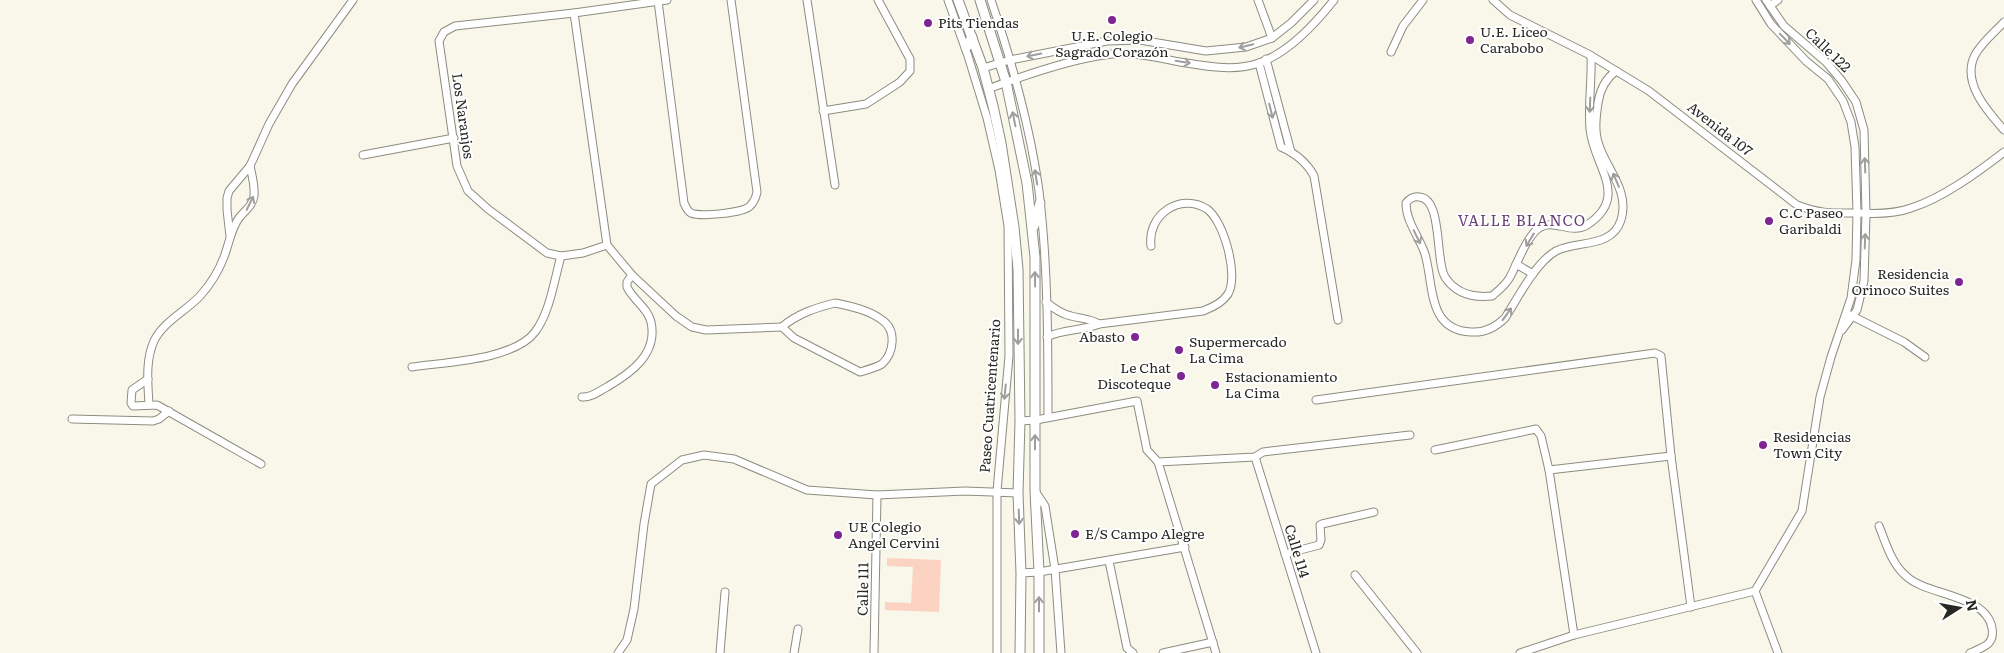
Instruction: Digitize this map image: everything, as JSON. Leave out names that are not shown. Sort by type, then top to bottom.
[{"type":"street","points":[[230,236],[227,210],[229,191],[250,166],[269,124],[292,84],[353,0]]},
{"type":"street","points":[[667,0],[574,13],[606,245],[632,275],[676,316],[692,327],[706,330],[782,327],[791,319],[834,303],[859,310],[883,320],[890,330],[893,341],[889,354],[882,363],[869,370],[860,372],[794,338],[782,327]]},
{"type":"street","points":[[658,1],[684,203],[692,213],[708,215],[749,208],[754,202],[757,192],[731,0]]},
{"type":"street","points":[[807,0],[834,185]]},
{"type":"street","points":[[823,111],[866,104],[900,82],[910,71],[910,59],[878,0]]},
{"type":"street","name":"Paseo Cuatricentenario","points":[[948,0],[991,117],[1012,214],[1018,269],[1020,653]]},
{"type":"street","name":"Paseo Cuatricentenario","points":[[958,0],[983,68],[988,89],[1008,226],[1009,356],[997,491],[997,653]]},
{"type":"street","points":[[980,0],[1000,62],[1011,81],[1033,154],[1040,203],[1048,337],[1048,417]]},
{"type":"street","points":[[991,0],[1010,60],[1011,81],[1027,183],[1035,258],[1035,491],[1039,572],[1039,653]]},
{"type":"street","points":[[1258,0],[1272,38]]},
{"type":"street","points":[[983,68],[1000,62],[1108,41],[1140,40],[1206,51],[1246,47],[1272,38],[1291,23],[1314,0]]},
{"type":"street","points":[[988,89],[1077,62],[1113,54],[1142,55],[1208,67],[1232,68],[1259,63],[1279,53],[1300,36],[1334,0]]},
{"type":"street","points":[[1391,52],[1403,26],[1423,0]]},
{"type":"street","name":"Avenida 107","points":[[1493,0],[1510,15],[1591,56],[1649,91],[1797,205],[1815,212],[1866,214],[1911,209],[1945,192],[2004,152]]},
{"type":"street","name":"Calle 122","points":[[1756,0],[1771,24],[1806,61],[1828,79],[1844,101],[1851,122],[1857,213],[1856,260],[1849,314]]},
{"type":"street","points":[[1768,3],[1778,0]]},
{"type":"street","name":"Calle 122","points":[[1768,3],[1784,26],[1826,62],[1842,81],[1856,102],[1864,130],[1866,214],[1864,281],[1857,310],[1849,314]]},
{"type":"street","name":"Los Naranjos","points":[[561,256],[547,252],[488,209],[468,191],[457,166],[439,41],[444,32],[455,26],[574,13]]},
{"type":"street","points":[[2004,22],[1975,55],[1972,68],[1972,83],[1976,93],[2004,130]]},
{"type":"street","points":[[966,48],[972,37]]},
{"type":"street","points":[[1591,56],[1590,132],[1608,187],[1608,203],[1598,217],[1584,227],[1572,229],[1547,224],[1539,228],[1532,234],[1509,278],[1492,296],[1467,295],[1452,286],[1441,271],[1438,256],[1438,236],[1432,207],[1422,197],[1417,196],[1406,203],[1408,217],[1424,250],[1428,264],[1437,312],[1449,326],[1457,330],[1479,332],[1499,324],[1547,257],[1563,248],[1586,245],[1608,237],[1618,226],[1622,208],[1622,197],[1618,184],[1598,144],[1596,122],[1601,92],[1605,82],[1616,71]]},
{"type":"street","points":[[1266,59],[1291,152]]},
{"type":"street","points":[[1259,63],[1278,141],[1281,147],[1291,152],[1309,168],[1314,176],[1338,320]]},
{"type":"street","points":[[1591,88],[1601,92]]},
{"type":"street","points":[[363,156],[454,138]]},
{"type":"street","points":[[149,405],[150,352],[154,339],[205,290],[224,258],[230,236],[240,216],[248,209],[254,196],[250,166]]},
{"type":"street","points":[[1032,231],[1040,203]]},
{"type":"street","points":[[1608,203],[1622,208]]},
{"type":"street","points":[[1048,337],[1086,329],[1099,324],[1203,312],[1213,307],[1228,294],[1232,281],[1228,247],[1220,225],[1207,210],[1189,204],[1163,211],[1153,223],[1149,236],[1151,246]]},
{"type":"street","points":[[227,210],[232,214],[240,216]]},
{"type":"street","points":[[1008,226],[1012,214]]},
{"type":"street","points":[[412,367],[501,354],[519,346],[534,334],[544,316],[561,256],[582,253],[606,245]]},
{"type":"street","points":[[1516,264],[1533,274]]},
{"type":"street","points":[[582,397],[591,396],[636,368],[647,354],[653,338],[652,323],[649,315],[627,287],[627,282],[632,275]]},
{"type":"street","points":[[1046,302],[1055,309],[1070,316],[1091,318],[1099,324]]},
{"type":"street","points":[[1520,653],[1574,635],[1755,591],[1802,511],[1820,397],[1838,336],[1849,314],[1904,342],[1925,357]]},
{"type":"street","points":[[1316,400],[1656,353],[1660,356],[1691,607]]},
{"type":"street","points":[[148,379],[132,390],[131,403],[136,407],[157,404],[260,464]]},
{"type":"street","points":[[1020,420],[1036,420],[1137,401],[1147,450],[1158,462],[1216,653]]},
{"type":"street","points":[[72,419],[153,421],[170,411]]},
{"type":"street","points":[[1434,450],[1536,429],[1542,436],[1549,470],[1574,635]]},
{"type":"street","points":[[1158,462],[1256,457],[1264,452],[1410,435]]},
{"type":"street","points":[[618,653],[627,640],[634,610],[644,524],[652,484],[682,460],[704,455],[734,459],[807,490],[877,495],[997,491],[1018,493]]},
{"type":"street","points":[[1549,470],[1671,456]]},
{"type":"street","name":"Calle 114","points":[[1256,457],[1316,653]]},
{"type":"street","points":[[1035,491],[1045,506],[1055,569],[1061,653]]},
{"type":"street","name":"Calle 111","points":[[874,653],[877,495]]},
{"type":"street","points":[[1285,554],[1319,545],[1322,540],[1320,525],[1322,524],[1374,512]]},
{"type":"street","points":[[1878,526],[1893,560],[1907,578],[1975,606],[1986,614],[1992,626],[1994,638],[1990,644],[1970,653]]},
{"type":"street","points":[[1021,573],[1109,561],[1185,547]]},
{"type":"street","points":[[1109,561],[1127,648],[1133,653]]},
{"type":"street","points":[[1355,575],[1417,653]]},
{"type":"street","points":[[1755,591],[1778,653]]},
{"type":"street","points":[[720,653],[725,592]]},
{"type":"street","points":[[794,653],[798,629]]},
{"type":"street","points":[[1163,653],[1213,642]]},
{"type":"shaded area","points":[[887,558],[941,560],[939,612],[885,610],[885,602],[911,603],[913,567],[887,566]]},
{"type":"place","name":"U.E. Colegio Sagrado Corazón","points":[[1112,20]]},
{"type":"place","name":"Pits Tiendas","points":[[928,23]]},
{"type":"place","name":"U.E. Liceo Carabobo","points":[[1470,40]]},
{"type":"place","name":"C.C Paseo Garibaldi","points":[[1769,221]]},
{"type":"place","name":"Residencia Orinoco Suites","points":[[1959,282]]},
{"type":"place","name":"Abasto","points":[[1135,337]]},
{"type":"place","name":"Supermercado La Cima","points":[[1179,350]]},
{"type":"place","name":"Le Chat Discoteque","points":[[1181,376]]},
{"type":"place","name":"Estacionamiento La Cima","points":[[1215,385]]},
{"type":"place","name":"Residencias Town City","points":[[1763,445]]},
{"type":"place","name":"E/S Campo Alegre","points":[[1075,534]]},
{"type":"place","name":"UE Colegio Angel Cervini","points":[[838,535]]},
{"type":"district","name":"VALLE BLANCO","points":[[1522,221]]}]
